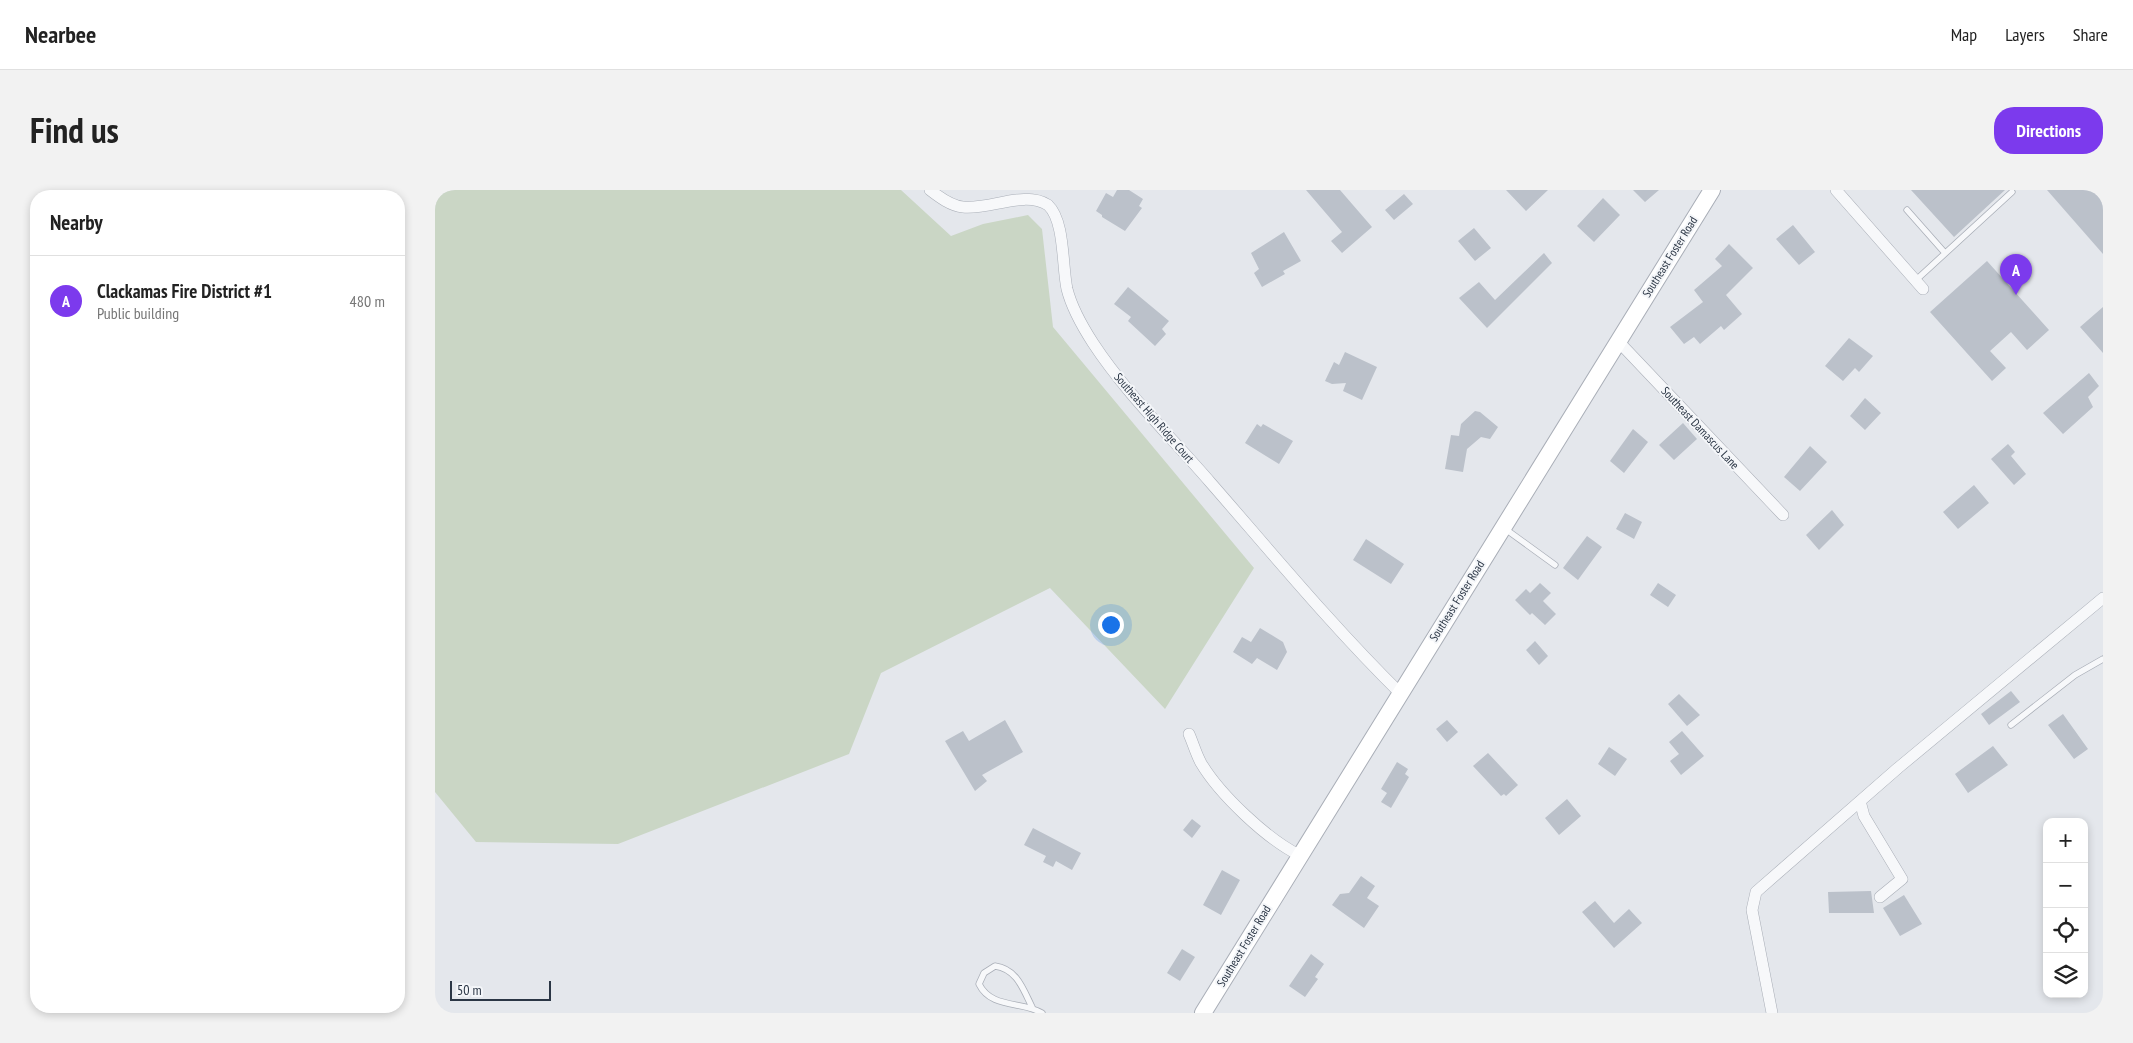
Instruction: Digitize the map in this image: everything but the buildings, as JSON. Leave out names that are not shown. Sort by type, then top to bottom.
[{"type":"main road","name":"Southeast Foster Road","points":[[1203,1013],[1711,190]]},
{"type":"street","name":"Southeast High Ridge Court","points":[[930,190],[939,198],[964,207],[1019,197],[1035,198],[1048,205],[1056,217],[1067,290],[1075,313],[1093,344],[1136,398],[1337,627],[1400,693]]},
{"type":"street","points":[[1836,190],[1919,285]]},
{"type":"street","name":"Southeast Damascus Lane","points":[[1618,341],[1783,515]]},
{"type":"street","points":[[1772,1013],[1752,910],[1756,892],[1859,801],[2103,598]]},
{"type":"street","points":[[1189,734],[1201,763],[1228,797],[1265,833],[1284,848],[1299,856]]},
{"type":"street","points":[[1859,801],[1864,816],[1902,879],[1880,897]]},
{"type":"lane","points":[[1919,285],[1945,253],[2012,192]]},
{"type":"lane","points":[[1907,210],[1945,253]]},
{"type":"lane","points":[[1503,527],[1555,565]]},
{"type":"lane","points":[[2011,724],[2075,676],[2103,659]]},
{"type":"lane","points":[[1032,1007],[1019,980],[1005,968],[995,966],[984,973],[979,984],[983,992],[992,999],[1011,1005],[1032,1007],[1043,1013]]},
{"type":"green space","points":[[435,190],[901,190],[951,236],[983,224],[1028,215],[1042,229],[1053,327],[1254,568],[1165,709],[1050,588],[881,673],[849,754],[618,844],[476,842],[435,792]]},
{"type":"place","name":"Clackamas Fire District #1","points":[[2016,295]]}]
